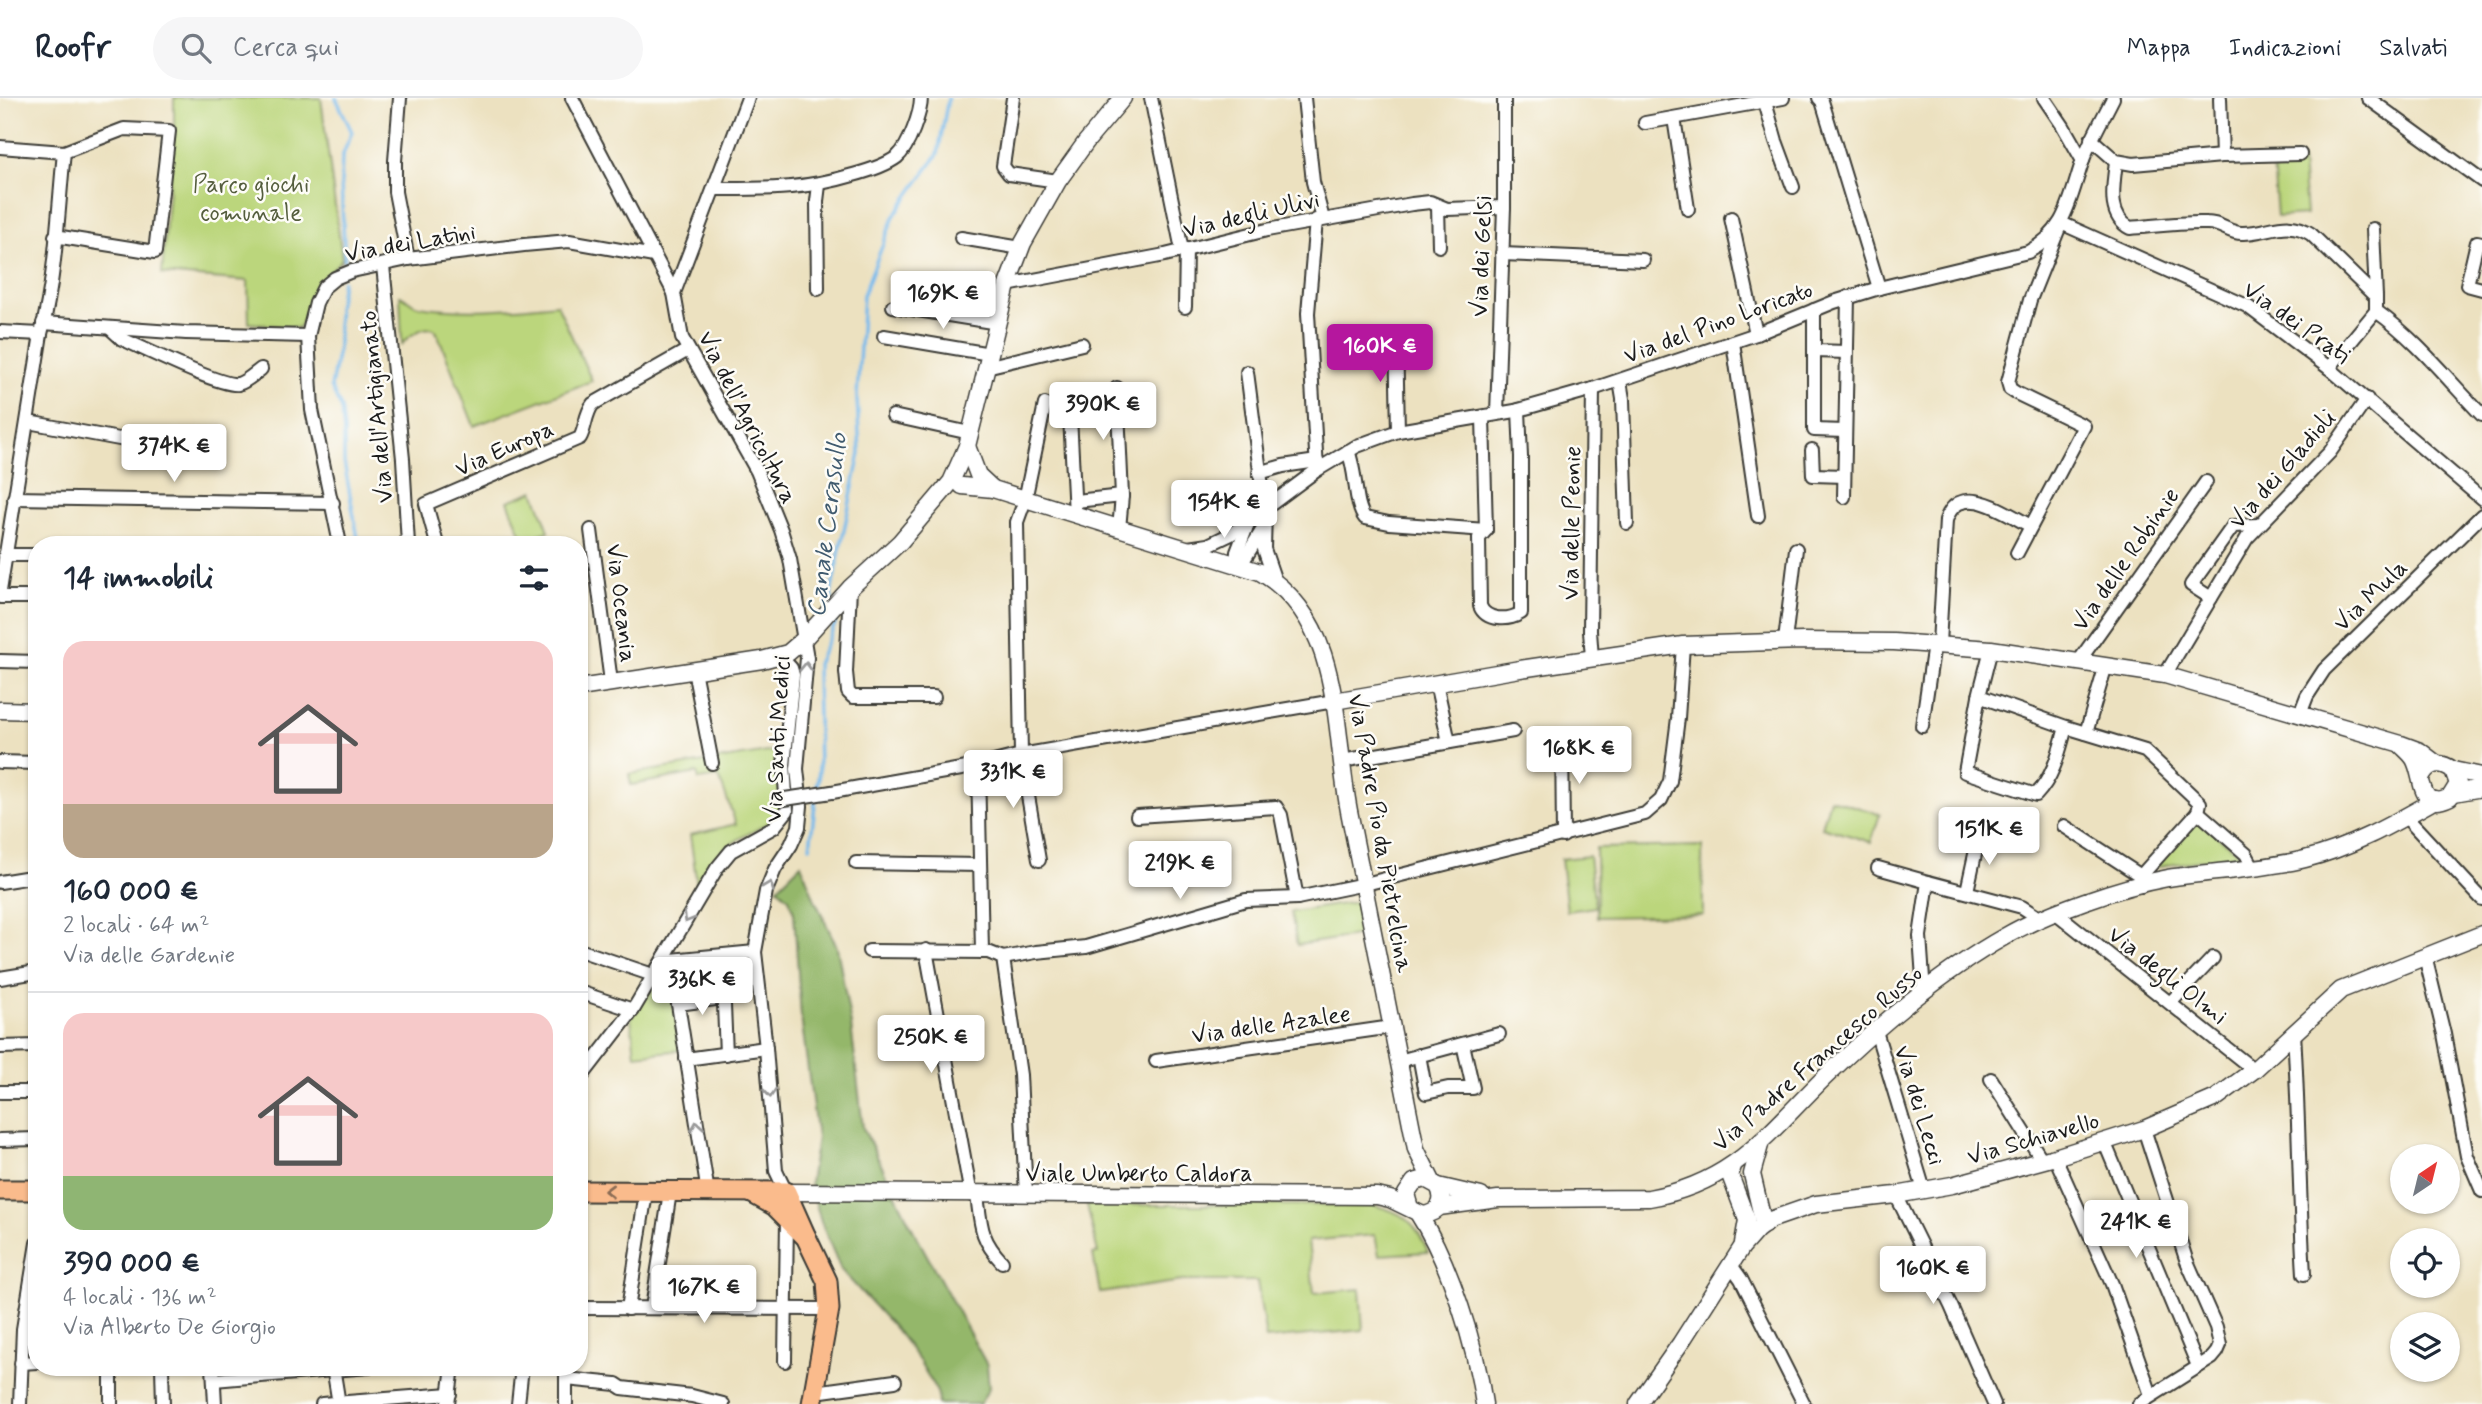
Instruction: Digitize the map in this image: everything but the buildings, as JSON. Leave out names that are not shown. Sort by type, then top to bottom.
[{"type":"main road","points":[[0,1190],[28,1190]]},
{"type":"main road","points":[[588,1191],[795,1192],[806,1237],[827,1281],[829,1309],[813,1398]]},
{"type":"main road","points":[[751,1193],[775,1206],[806,1237]]},
{"type":"street","points":[[400,98],[395,192],[408,259]]},
{"type":"street","points":[[572,98],[674,293]]},
{"type":"street","points":[[674,293],[748,98]]},
{"type":"street","points":[[715,189],[783,189],[819,185],[861,173],[896,158],[909,138],[921,107],[921,98]]},
{"type":"street","points":[[1013,98],[1003,166],[1005,171],[1009,174],[1058,181]]},
{"type":"street","points":[[960,478],[1007,285],[1021,248],[1058,181],[1123,98]]},
{"type":"street","points":[[1151,98],[1184,250],[1185,307]]},
{"type":"street","points":[[1259,473],[1283,466],[1317,466],[1308,313],[1320,220],[1304,98]]},
{"type":"street","name":"Via dei Gelsi","points":[[1497,414],[1504,207],[1504,98]]},
{"type":"street","points":[[1645,123],[1783,98]]},
{"type":"street","points":[[1818,98],[1822,101],[1879,288]]},
{"type":"street","points":[[2044,98],[2083,162]]},
{"type":"street","name":"Via del Pino Loricato","points":[[1183,548],[1208,545],[1250,521],[1317,466],[1357,446],[1398,431],[1519,410],[1593,389],[1756,334],[1848,297],[2028,252],[2045,243],[2061,223],[2091,139],[2113,98]]},
{"type":"street","points":[[2220,98],[2222,156]]},
{"type":"street","points":[[2368,98],[2482,181]]},
{"type":"street","points":[[1760,101],[1793,187]]},
{"type":"street","points":[[1674,118],[1688,209]]},
{"type":"street","points":[[0,147],[64,152],[124,129],[169,131],[155,252],[55,236]]},
{"type":"street","points":[[2091,139],[2116,161],[2133,163],[2300,153]]},
{"type":"street","points":[[0,591],[42,328],[49,299],[64,152]]},
{"type":"street","points":[[2116,161],[2113,190],[2115,213],[2121,223],[2130,228],[2206,223],[2222,225],[2234,233],[2246,234],[2270,228],[2301,227],[2376,297]]},
{"type":"street","points":[[818,289],[819,185]]},
{"type":"street","name":"Via degli Ulivi","points":[[1007,285],[1320,220],[1412,204],[1430,202],[1447,209],[1504,207]]},
{"type":"street","points":[[1438,206],[1439,246]]},
{"type":"street","points":[[1731,218],[1756,334]]},
{"type":"street","points":[[2017,553],[2084,426],[2016,393],[2010,389],[2008,382],[2030,300],[2061,223]]},
{"type":"street","name":"Via dei Prati","points":[[2061,223],[2247,306],[2329,368],[2482,499]]},
{"type":"street","points":[[2329,368],[2376,312],[2373,229]]},
{"type":"street","points":[[961,238],[1021,248]]},
{"type":"street","name":"Via dei Latini","points":[[308,336],[316,303],[324,287],[335,278],[352,271],[408,259],[569,241],[654,256]]},
{"type":"street","points":[[2482,243],[2477,242],[2467,285],[2482,289]]},
{"type":"street","points":[[1502,254],[1643,260]]},
{"type":"street","name":"Via dell'Artigianato","points":[[383,265],[408,536]]},
{"type":"street","name":"Via dell'Agricoltura","points":[[674,293],[682,338],[733,425],[767,495],[790,559],[803,640]]},
{"type":"street","points":[[1844,497],[1848,297]]},
{"type":"street","points":[[893,306],[998,323]]},
{"type":"street","points":[[1814,310],[1814,430],[1845,431]]},
{"type":"street","points":[[2376,312],[2390,321],[2482,415]]},
{"type":"street","points":[[0,332],[42,328],[308,336],[312,410],[339,536]]},
{"type":"street","points":[[111,329],[122,339],[235,385],[243,383],[261,369]]},
{"type":"street","points":[[1396,335],[1398,431]]},
{"type":"street","points":[[884,336],[988,361],[1082,344]]},
{"type":"street","points":[[1733,342],[1758,516]]},
{"type":"street","name":"Via Europa","points":[[407,509],[426,504],[580,438],[588,410],[593,404],[688,350]]},
{"type":"street","points":[[1814,351],[1847,352]]},
{"type":"street","points":[[1247,372],[1265,510],[1264,549],[1275,580]]},
{"type":"street","points":[[1620,381],[1623,399],[1627,523]]},
{"type":"street","points":[[1118,388],[1122,496],[1119,528]]},
{"type":"street","name":"Via delle Peonie","points":[[1592,658],[1590,631],[1593,389]]},
{"type":"street","points":[[1069,396],[1075,508],[1122,496]]},
{"type":"street","name":"Via dei Gladioli","points":[[2165,675],[2247,538],[2330,452],[2367,400]]},
{"type":"street","points":[[1039,860],[1021,755],[1017,522],[1025,500],[1045,404]]},
{"type":"street","points":[[1483,417],[1486,530],[1479,538],[1480,606],[1489,618],[1517,616],[1521,613],[1519,410]]},
{"type":"street","points":[[893,416],[969,445]]},
{"type":"street","points":[[28,422],[130,441]]},
{"type":"street","points":[[969,445],[978,475],[993,489]]},
{"type":"street","points":[[1812,450],[1813,475],[1844,476]]},
{"type":"street","points":[[1348,452],[1354,465],[1360,509],[1365,518],[1389,523],[1486,530]]},
{"type":"street","name":"Via Santi Medici","points":[[795,1192],[776,1171],[755,952],[766,891],[799,827],[801,806],[797,769],[807,658],[803,640],[850,588],[900,542],[960,478]]},
{"type":"street","name":"Via Padre Pio da Pietrelcina","points":[[960,478],[1025,500],[1075,508],[1119,528],[1260,572],[1275,580],[1310,621],[1323,654],[1334,701],[1349,814],[1416,1149],[1416,1169],[1410,1186]]},
{"type":"street","name":"Via delle Robinie","points":[[2079,661],[2206,482]]},
{"type":"street","points":[[14,498],[333,503]]},
{"type":"street","points":[[1922,726],[1936,644],[1946,520],[1950,510],[1955,504],[1984,502],[2031,526]]},
{"type":"street","points":[[426,504],[435,536]]},
{"type":"street","name":"Via Mula","points":[[2300,714],[2307,696],[2324,670],[2482,515]]},
{"type":"street","points":[[1236,564],[1237,552],[1250,521]]},
{"type":"street","points":[[2211,598],[2192,585],[2233,526],[2259,525]]},
{"type":"street","points":[[1236,564],[1245,558],[1263,528]]},
{"type":"street","name":"Via Oceania","points":[[591,530],[611,682]]},
{"type":"street","points":[[1785,641],[1796,549]]},
{"type":"street","points":[[5,555],[28,555]]},
{"type":"street","points":[[850,588],[846,672],[848,692],[853,696],[934,698]]},
{"type":"street","points":[[0,597],[28,597]]},
{"type":"street","points":[[588,686],[779,655],[788,653],[803,640]]},
{"type":"street","points":[[778,800],[978,766],[1021,755],[1592,658],[1683,645],[1785,641],[1936,644],[1991,649],[2165,675],[2420,751],[2458,779],[2454,793]]},
{"type":"street","points":[[869,951],[982,952],[1003,958],[1086,947],[1246,900],[1297,898],[1365,884],[1645,814],[1661,800],[1670,781],[1683,645]]},
{"type":"street","points":[[1991,649],[1965,772],[2036,795],[2054,769],[2067,727]]},
{"type":"street","points":[[588,1068],[633,1010],[653,975],[668,958],[724,859],[731,851],[774,827],[787,811],[784,765],[793,675],[788,663],[779,655]]},
{"type":"street","points":[[0,661],[28,662]]},
{"type":"street","points":[[2086,733],[2106,665]]},
{"type":"street","points":[[694,670],[712,763]]},
{"type":"street","points":[[1436,683],[1449,742]]},
{"type":"street","points":[[1979,696],[2145,751],[2200,803],[2198,812],[2141,881],[2064,826]]},
{"type":"street","points":[[0,710],[28,711]]},
{"type":"street","points":[[1342,761],[1513,731]]},
{"type":"street","points":[[1562,736],[1563,836]]},
{"type":"street","points":[[2401,744],[2414,759],[2426,795],[2435,800],[2446,800],[2454,793],[2482,788]]},
{"type":"street","points":[[0,762],[28,763]]},
{"type":"street","points":[[978,766],[982,952]]},
{"type":"street","points":[[2421,781],[2427,768],[2445,767],[2482,776]]},
{"type":"street","name":"Via Padre Francesco Russo","points":[[2390,823],[2412,800],[2421,781]]},
{"type":"street","name":"Via Padre Francesco Russo","points":[[1438,1209],[1498,1199],[1649,1198],[1703,1182],[1736,1164],[1760,1145],[1825,1077],[1924,993],[2003,937],[2039,918],[2141,881],[2304,859],[2371,835],[2435,800]]},
{"type":"street","points":[[1137,816],[1276,807],[1281,815],[1297,898]]},
{"type":"street","points":[[2198,812],[2246,854],[2253,867]]},
{"type":"street","points":[[2405,816],[2482,899]]},
{"type":"street","points":[[1967,891],[1979,836]]},
{"type":"street","points":[[856,863],[980,864]]},
{"type":"street","points":[[1878,868],[2022,907],[2039,918]]},
{"type":"street","points":[[0,882],[28,877]]},
{"type":"street","points":[[1924,993],[1920,936],[1928,882]]},
{"type":"street","name":"Via degli Olmi","points":[[2055,912],[2254,1070]]},
{"type":"street","name":"Via Schiavello","points":[[1756,1225],[1816,1204],[1924,1190],[2049,1158],[2144,1129],[2216,1098],[2254,1070],[2341,990],[2482,934]]},
{"type":"street","points":[[926,950],[982,1235],[1002,1262]]},
{"type":"street","points":[[668,958],[755,952]]},
{"type":"street","points":[[588,953],[653,975]]},
{"type":"street","points":[[722,956],[726,1054]]},
{"type":"street","points":[[2425,956],[2444,1034],[2467,1156],[2482,1191]]},
{"type":"street","points":[[2170,1003],[2213,957]]},
{"type":"street","points":[[668,958],[678,1004],[708,1193]]},
{"type":"street","points":[[1003,958],[1020,1075],[1026,1195]]},
{"type":"street","points":[[0,978],[28,973]]},
{"type":"street","points":[[588,995],[633,1010]]},
{"type":"street","points":[[678,1004],[723,998]]},
{"type":"street","name":"Via delle Azalee","points":[[1156,1061],[1392,1027]]},
{"type":"street","name":"Via dei Lecci","points":[[1876,1031],[1924,1190]]},
{"type":"street","points":[[2294,1033],[2300,1116],[2300,1211],[2304,1274]]},
{"type":"street","points":[[1399,1061],[1500,1034]]},
{"type":"street","points":[[1419,1055],[1426,1093],[1448,1088],[1473,1088],[1463,1044]]},
{"type":"street","points":[[0,1047],[28,1046]]},
{"type":"street","points":[[686,1059],[766,1048]]},
{"type":"street","points":[[1991,1080],[2049,1158],[2112,1284],[2151,1395]]},
{"type":"street","points":[[0,1092],[28,1092]]},
{"type":"street","points":[[2139,1404],[2198,1366],[2217,1352],[2220,1345],[2217,1327],[2186,1259],[2144,1129]]},
{"type":"street","points":[[0,1140],[28,1139]]},
{"type":"street","points":[[2104,1141],[2198,1366]]},
{"type":"street","points":[[1638,1404],[1756,1225],[1762,1208],[1752,1174],[1760,1145]]},
{"type":"street","name":"Via Padre Pio da Pietrelcina","points":[[1416,1149],[1435,1184]]},
{"type":"street","points":[[1752,1174],[1736,1164],[1730,1175],[1735,1193],[1756,1225]]},
{"type":"street","points":[[1444,1260],[1406,1198],[1410,1186],[1421,1179],[1435,1184],[1442,1196],[1438,1209],[1444,1260],[1481,1383],[1484,1404]]},
{"type":"street","points":[[1703,1182],[1723,1185],[1735,1193]]},
{"type":"street","name":"Via Padre Francesco Russo","points":[[1435,1184],[1458,1192],[1498,1199]]},
{"type":"street","name":"Viale Umberto Caldora","points":[[795,1192],[1377,1196],[1410,1186]]},
{"type":"street","points":[[628,1308],[646,1192]]},
{"type":"street","points":[[652,1308],[670,1192]]},
{"type":"street","points":[[1896,1195],[1951,1306],[1994,1404]]},
{"type":"street","name":"Viale Umberto Caldora","points":[[1377,1196],[1414,1211]]},
{"type":"street","points":[[1762,1208],[1769,1212],[1788,1213]]},
{"type":"street","points":[[1414,1211],[1430,1214],[1438,1209]]},
{"type":"street","points":[[785,1361],[787,1219]]},
{"type":"street","points":[[1731,1265],[1741,1279],[1804,1404]]},
{"type":"street","points":[[588,1308],[829,1309]]},
{"type":"street","points":[[20,1404],[21,1363],[28,1322]]},
{"type":"street","points":[[21,1363],[28,1363]]},
{"type":"street","points":[[111,1376],[111,1404]]},
{"type":"street","points":[[162,1376],[163,1404]]},
{"type":"street","points":[[214,1376],[215,1404]]},
{"type":"street","points":[[334,1376],[339,1403]]},
{"type":"street","points":[[322,1404],[449,1399],[452,1376]]},
{"type":"street","points":[[518,1404],[521,1376]]},
{"type":"street","points":[[566,1376],[566,1404]]},
{"type":"street","points":[[580,1376],[616,1384],[622,1388],[692,1396],[723,1404]]},
{"type":"street","points":[[813,1398],[895,1381]]},
{"type":"green space","name":"Parco giochi comunale","points":[[174,98],[321,98],[342,259],[316,287],[299,328],[249,323],[248,281],[162,274]]},
{"type":"green space","points":[[2302,160],[2306,215],[2277,217],[2273,162]]},
{"type":"green space","points":[[400,295],[416,305],[453,309],[505,309],[557,304],[592,381],[474,426],[434,329],[421,330],[402,344]]},
{"type":"green space","points":[[534,491],[549,531],[536,536],[522,536],[508,501]]},
{"type":"green space","points":[[780,750],[775,762],[783,811],[770,822],[726,848],[701,885],[697,885],[690,835],[736,824],[719,777],[699,780],[697,773],[631,785],[629,774]]},
{"type":"green space","points":[[1830,799],[1880,814],[1871,842],[1822,827]]},
{"type":"green space","points":[[2199,821],[2241,855],[2154,867],[2191,826]]},
{"type":"green space","points":[[1702,846],[1703,915],[1597,917],[1596,848]]},
{"type":"green space","points":[[1589,856],[1595,907],[1567,911],[1561,859]]},
{"type":"green space","points":[[801,864],[837,947],[851,1025],[863,1128],[912,1228],[987,1365],[989,1388],[980,1404],[938,1404],[937,1392],[920,1362],[898,1332],[841,1270],[821,1222],[810,1183],[817,1138],[801,1017],[794,913],[789,898],[777,888]]},
{"type":"green space","points":[[1357,902],[1362,935],[1297,945],[1291,912]]},
{"type":"green space","points":[[663,966],[667,966],[682,1050],[635,1055],[631,1018]]},
{"type":"green space","points":[[1087,1205],[1372,1205],[1407,1219],[1419,1233],[1428,1252],[1379,1255],[1375,1235],[1308,1241],[1314,1293],[1360,1289],[1363,1330],[1266,1339],[1257,1281],[1182,1281],[1100,1293],[1093,1254],[1098,1253]]},
{"type":"waterway","points":[[336,98],[352,132],[342,157],[345,265]]},
{"type":"waterway","name":"Canale Cerasullo","points":[[832,600],[831,593],[860,453],[857,398],[863,295],[894,216],[938,154],[948,98]]},
{"type":"waterway","points":[[342,281],[338,309],[338,349],[331,387],[341,408],[344,462],[358,536]]},
{"type":"waterway","name":"Canale Cerasullo","points":[[810,847],[819,770],[817,664],[835,624],[834,615]]}]
